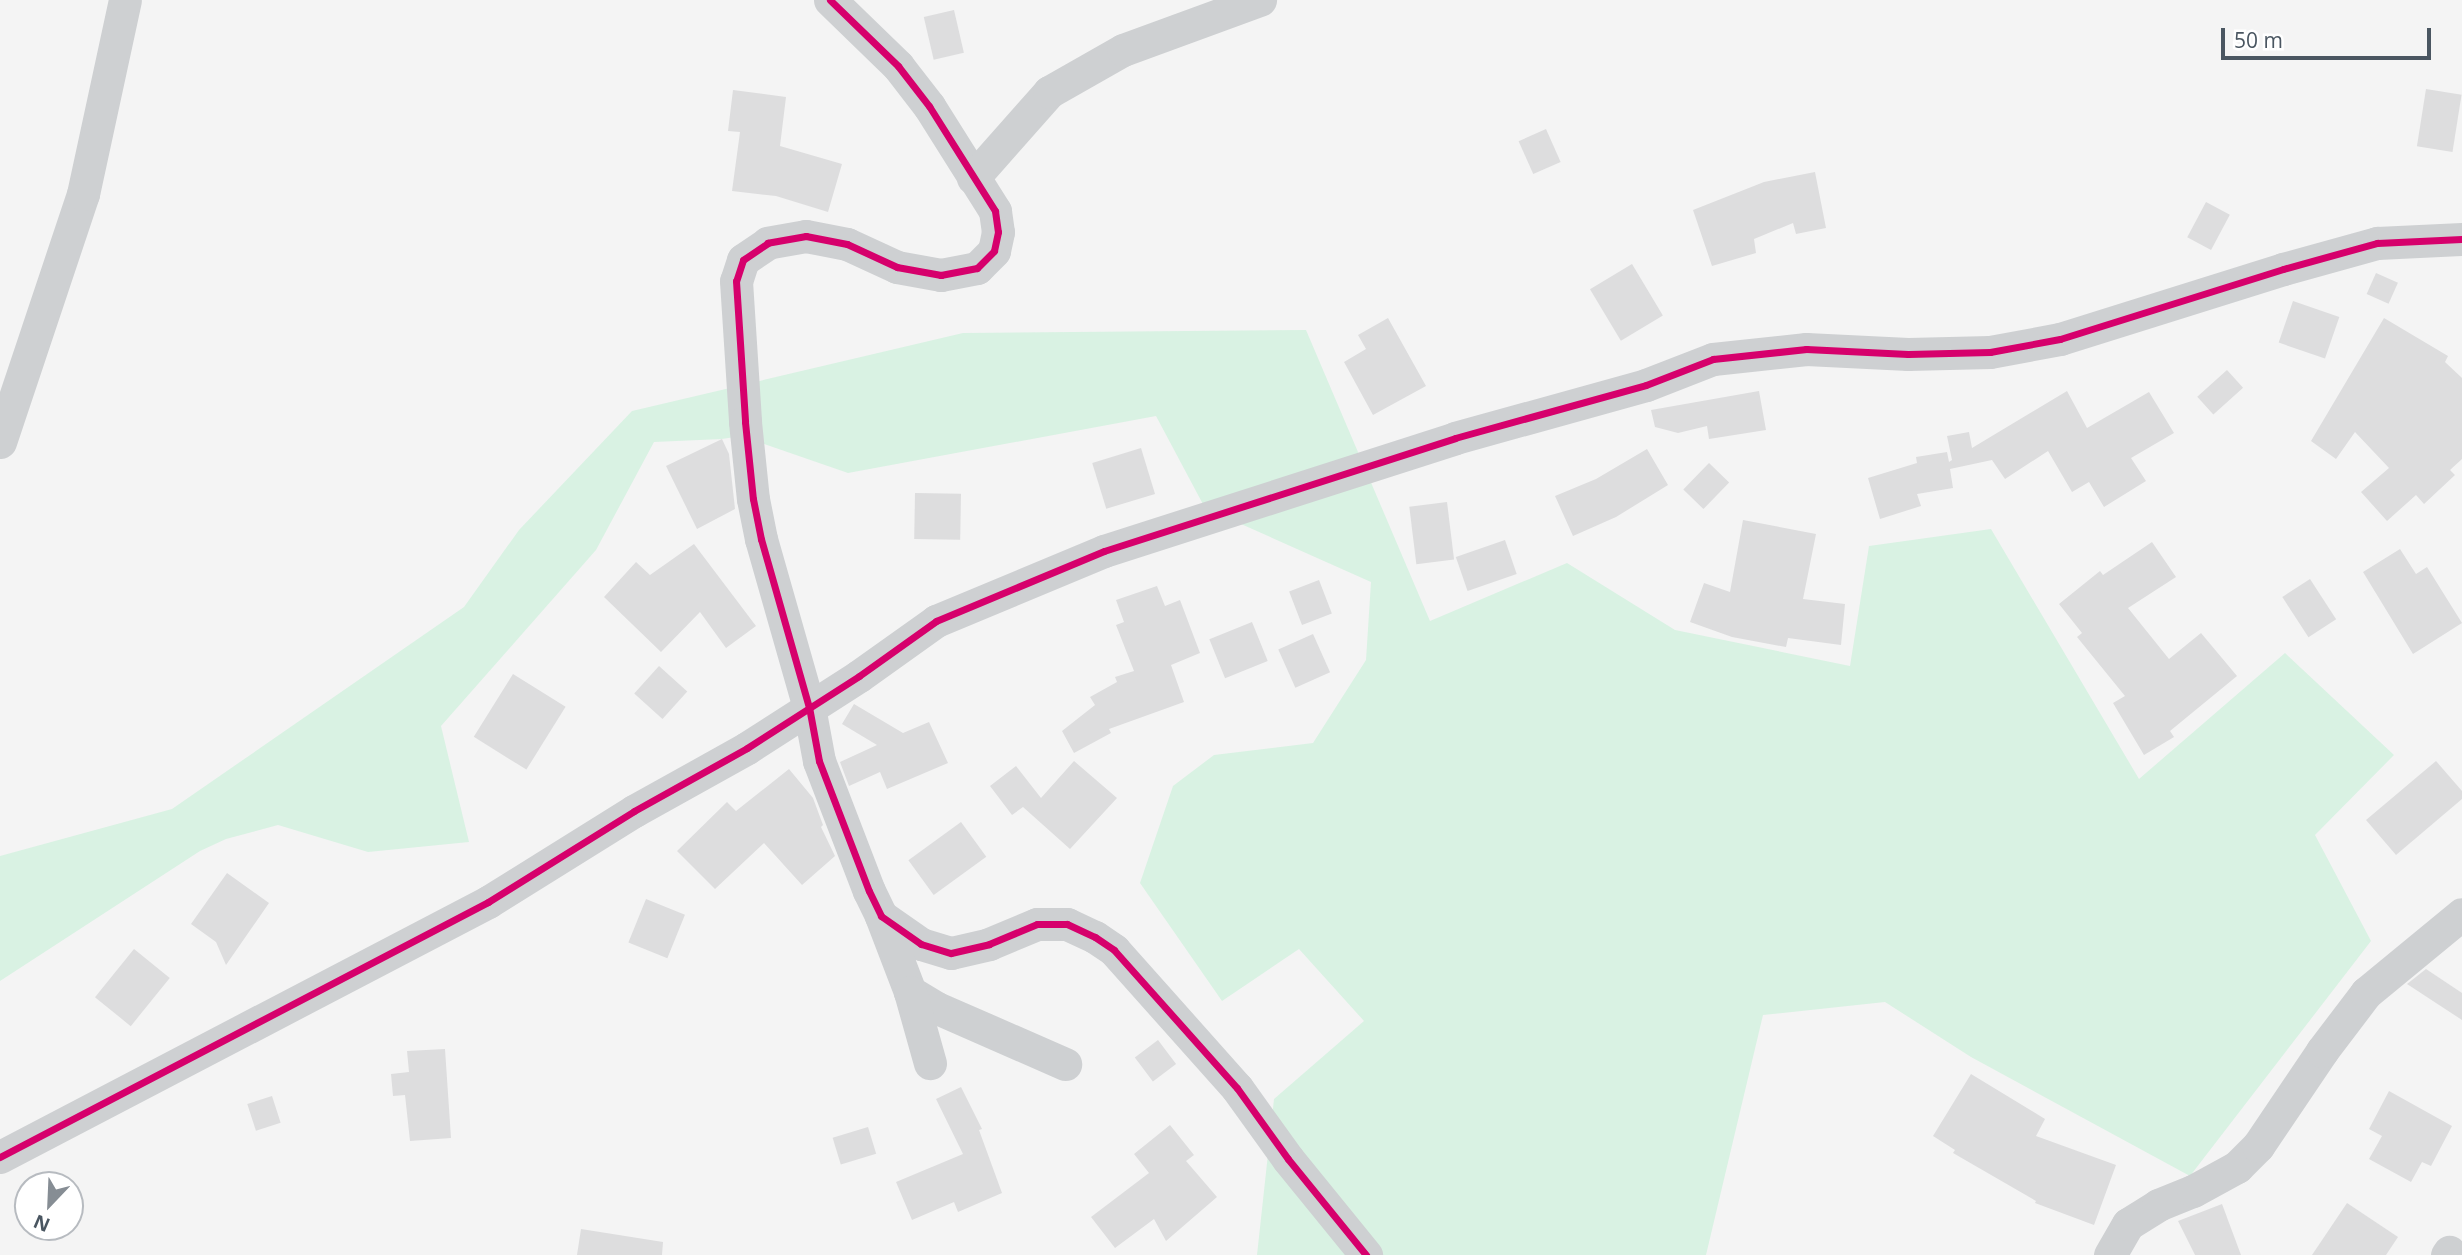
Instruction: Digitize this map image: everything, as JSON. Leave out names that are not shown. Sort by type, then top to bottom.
[{"type":"street","points":[[0,442],[83,194],[125,0]]},
{"type":"street","points":[[830,0],[898,66],[929,106],[995,211],[998,232],[994,251],[977,268],[941,275],[897,267],[847,244],[806,236],[768,243],[743,260],[736,281],[736,328],[752,499],[808,708],[819,761],[910,992],[930,1063]]},
{"type":"street","points":[[973,178],[1049,92],[1123,50],[1261,0]]},
{"type":"street","points":[[0,1157],[488,902],[808,708],[936,621],[1104,551],[1455,438],[1646,385],[1713,359],[1806,349],[1908,354],[1990,352],[2060,339],[2283,269],[2377,243],[2462,239]]},
{"type":"street","points":[[2110,1255],[2128,1224],[2158,1205],[2193,1191],[2237,1167],[2258,1146],[2322,1051],[2366,993],[2462,914]]},
{"type":"street","points":[[881,916],[921,944],[951,953],[989,944],[1037,924],[1067,924],[1095,937],[1122,959],[1237,1088],[1288,1159],[1366,1255]]},
{"type":"street","points":[[910,992],[1065,1065]]},
{"type":"green space","points":[[1306,330],[1430,621],[1567,563],[1675,630],[1850,666],[1869,546],[1991,529],[2139,779],[2285,653],[2394,755],[2315,835],[2371,941],[2190,1176],[1971,1057],[1885,1002],[1763,1015],[1706,1255],[1257,1255],[1274,1099],[1364,1021],[1299,949],[1222,1001],[1140,883],[1173,786],[1214,755],[1313,743],[1366,660],[1371,582],[1205,508],[1156,416],[848,473],[741,436],[654,442],[596,550],[441,726],[469,842],[368,852],[278,825],[226,839],[200,851],[0,981],[0,856],[172,809],[464,607],[519,530],[632,411],[963,333]]},
{"type":"building","points":[[954,10],[964,53],[934,60],[924,17]]},
{"type":"building","points":[[2426,89],[2462,95],[2452,152],[2417,146]]},
{"type":"building","points":[[733,90],[786,97],[780,146],[842,164],[828,212],[776,196],[732,191],[740,132],[728,131]]},
{"type":"building","points":[[1546,129],[1561,162],[1533,174],[1519,141]]},
{"type":"building","points":[[1815,172],[1826,228],[1796,234],[1793,223],[1754,239],[1756,253],[1712,266],[1693,210],[1764,182]]},
{"type":"building","points":[[2206,202],[2230,215],[2211,250],[2187,237]]},
{"type":"building","points":[[1632,264],[1663,315],[1621,341],[1590,289]]},
{"type":"building","points":[[2376,273],[2398,283],[2389,304],[2367,294]]},
{"type":"building","points":[[2293,301],[2339,317],[2325,359],[2279,343]]},
{"type":"building","points":[[1388,318],[1426,386],[1373,415],[1344,362],[1366,349],[1358,335]]},
{"type":"building","points":[[2384,318],[2448,356],[2445,362],[2462,378],[2462,459],[2450,470],[2455,475],[2424,504],[2416,495],[2387,521],[2361,492],[2389,468],[2355,432],[2336,459],[2311,441]]},
{"type":"building","points":[[2227,370],[2243,388],[2213,415],[2197,397]]},
{"type":"building","points":[[1759,391],[1766,430],[1709,439],[1707,426],[1678,433],[1655,427],[1651,410]]},
{"type":"building","points":[[2067,391],[2087,428],[2149,392],[2174,433],[2131,458],[2146,481],[2104,507],[2089,482],[2072,492],[2048,451],[2005,479],[1992,460],[1950,469],[1953,488],[1917,494],[1921,506],[1880,519],[1868,478],[1917,463],[1916,457],[1947,452],[1949,462],[1952,460],[1947,436],[1969,432],[1972,448]]},
{"type":"building","points":[[722,439],[729,454],[735,509],[697,529],[666,466]]},
{"type":"building","points":[[1141,448],[1155,494],[1106,509],[1092,463]]},
{"type":"building","points":[[1647,449],[1668,485],[1616,517],[1573,536],[1555,496],[1596,479]]},
{"type":"building","points":[[1709,463],[1729,482],[1703,509],[1683,490]]},
{"type":"building","points":[[915,493],[961,494],[960,540],[914,539]]},
{"type":"building","points":[[1447,502],[1454,560],[1416,564],[1409,507]]},
{"type":"building","points":[[1743,520],[1816,534],[1803,599],[1845,604],[1841,645],[1788,638],[1786,647],[1732,637],[1690,622],[1704,583],[1730,592]]},
{"type":"building","points":[[1505,540],[1517,574],[1468,591],[1456,557]]},
{"type":"building","points":[[2152,542],[2176,577],[2128,608],[2169,659],[2201,633],[2237,676],[2170,731],[2174,737],[2144,755],[2113,703],[2125,696],[2077,637],[2082,633],[2059,604],[2100,571],[2103,575]]},
{"type":"building","points":[[694,544],[756,626],[726,648],[700,612],[661,652],[604,597],[636,562],[650,575]]},
{"type":"building","points":[[2400,549],[2416,574],[2427,567],[2462,623],[2413,654],[2363,572]]},
{"type":"building","points":[[2310,579],[2336,619],[2308,637],[2282,597]]},
{"type":"building","points":[[1319,580],[1332,614],[1302,625],[1289,591]]},
{"type":"building","points":[[1157,586],[1165,606],[1180,600],[1200,653],[1171,665],[1184,702],[1109,729],[1111,733],[1074,753],[1062,731],[1095,705],[1090,697],[1117,682],[1115,677],[1134,671],[1116,625],[1124,622],[1116,600]]},
{"type":"building","points":[[1252,622],[1268,661],[1225,678],[1209,639]]},
{"type":"building","points":[[1313,634],[1330,672],[1295,688],[1278,649]]},
{"type":"building","points":[[659,666],[687,691],[662,719],[634,693]]},
{"type":"building","points":[[513,674],[566,707],[526,770],[474,737]]},
{"type":"building","points":[[854,704],[903,733],[929,722],[948,763],[887,789],[880,772],[849,786],[840,762],[877,745],[842,724]]},
{"type":"building","points":[[1074,761],[1117,798],[1070,849],[1023,807],[1012,815],[990,786],[1016,766],[1041,798]]},
{"type":"building","points":[[2436,761],[2462,791],[2462,799],[2396,855],[2366,820]]},
{"type":"building","points":[[789,769],[813,798],[823,825],[821,827],[835,856],[802,885],[764,843],[715,889],[677,851],[727,802],[736,811]]},
{"type":"building","points":[[961,822],[986,857],[934,895],[908,860]]},
{"type":"building","points":[[227,873],[269,903],[226,965],[216,942],[191,924]]},
{"type":"building","points":[[646,899],[685,915],[667,958],[628,943]]},
{"type":"building","points":[[134,949],[170,978],[131,1026],[95,997]]},
{"type":"building","points":[[2426,969],[2462,993],[2462,1020],[2407,984]]},
{"type":"building","points":[[1158,1040],[1176,1064],[1153,1081],[1135,1057]]},
{"type":"building","points":[[445,1049],[451,1138],[410,1141],[405,1095],[393,1096],[391,1074],[409,1072],[407,1051]]},
{"type":"building","points":[[1971,1074],[2045,1119],[2036,1136],[2116,1165],[2094,1225],[2035,1203],[2036,1201],[1953,1153],[1955,1150],[1933,1136]]},
{"type":"building","points":[[961,1087],[982,1129],[979,1130],[1002,1193],[958,1212],[954,1202],[912,1220],[896,1182],[963,1154],[936,1099]]},
{"type":"building","points":[[2389,1091],[2452,1126],[2431,1166],[2422,1162],[2411,1182],[2369,1159],[2382,1136],[2369,1129]]},
{"type":"building","points":[[272,1096],[281,1123],[256,1131],[247,1104]]},
{"type":"building","points":[[1170,1125],[1194,1155],[1186,1161],[1217,1197],[1166,1241],[1154,1219],[1115,1248],[1091,1217],[1149,1173],[1134,1154]]},
{"type":"building","points":[[868,1127],[876,1154],[841,1165],[833,1138]]},
{"type":"building","points":[[2347,1203],[2398,1237],[2386,1255],[2312,1255]]},
{"type":"building","points":[[2222,1204],[2241,1255],[2195,1255],[2178,1221]]},
{"type":"building","points":[[581,1229],[663,1242],[662,1255],[577,1255]]},
{"type":"cycle path","points":[[830,0],[898,66],[929,106],[995,211],[998,232],[994,251],[977,268],[941,275],[897,267],[847,244],[806,236],[768,243],[743,260],[736,281],[745,422],[753,499],[761,539],[809,707],[819,761],[869,891],[881,916],[921,944],[951,953],[989,944],[1037,924],[1067,924],[1095,937],[1114,950],[1237,1088],[1288,1159],[1366,1255]]},
{"type":"cycle path","points":[[0,1157],[488,902],[634,811],[747,748],[859,676],[936,621],[1104,551],[1455,438],[1646,385],[1713,359],[1806,349],[1908,354],[1990,352],[2060,339],[2283,269],[2377,243],[2462,239]]}]
